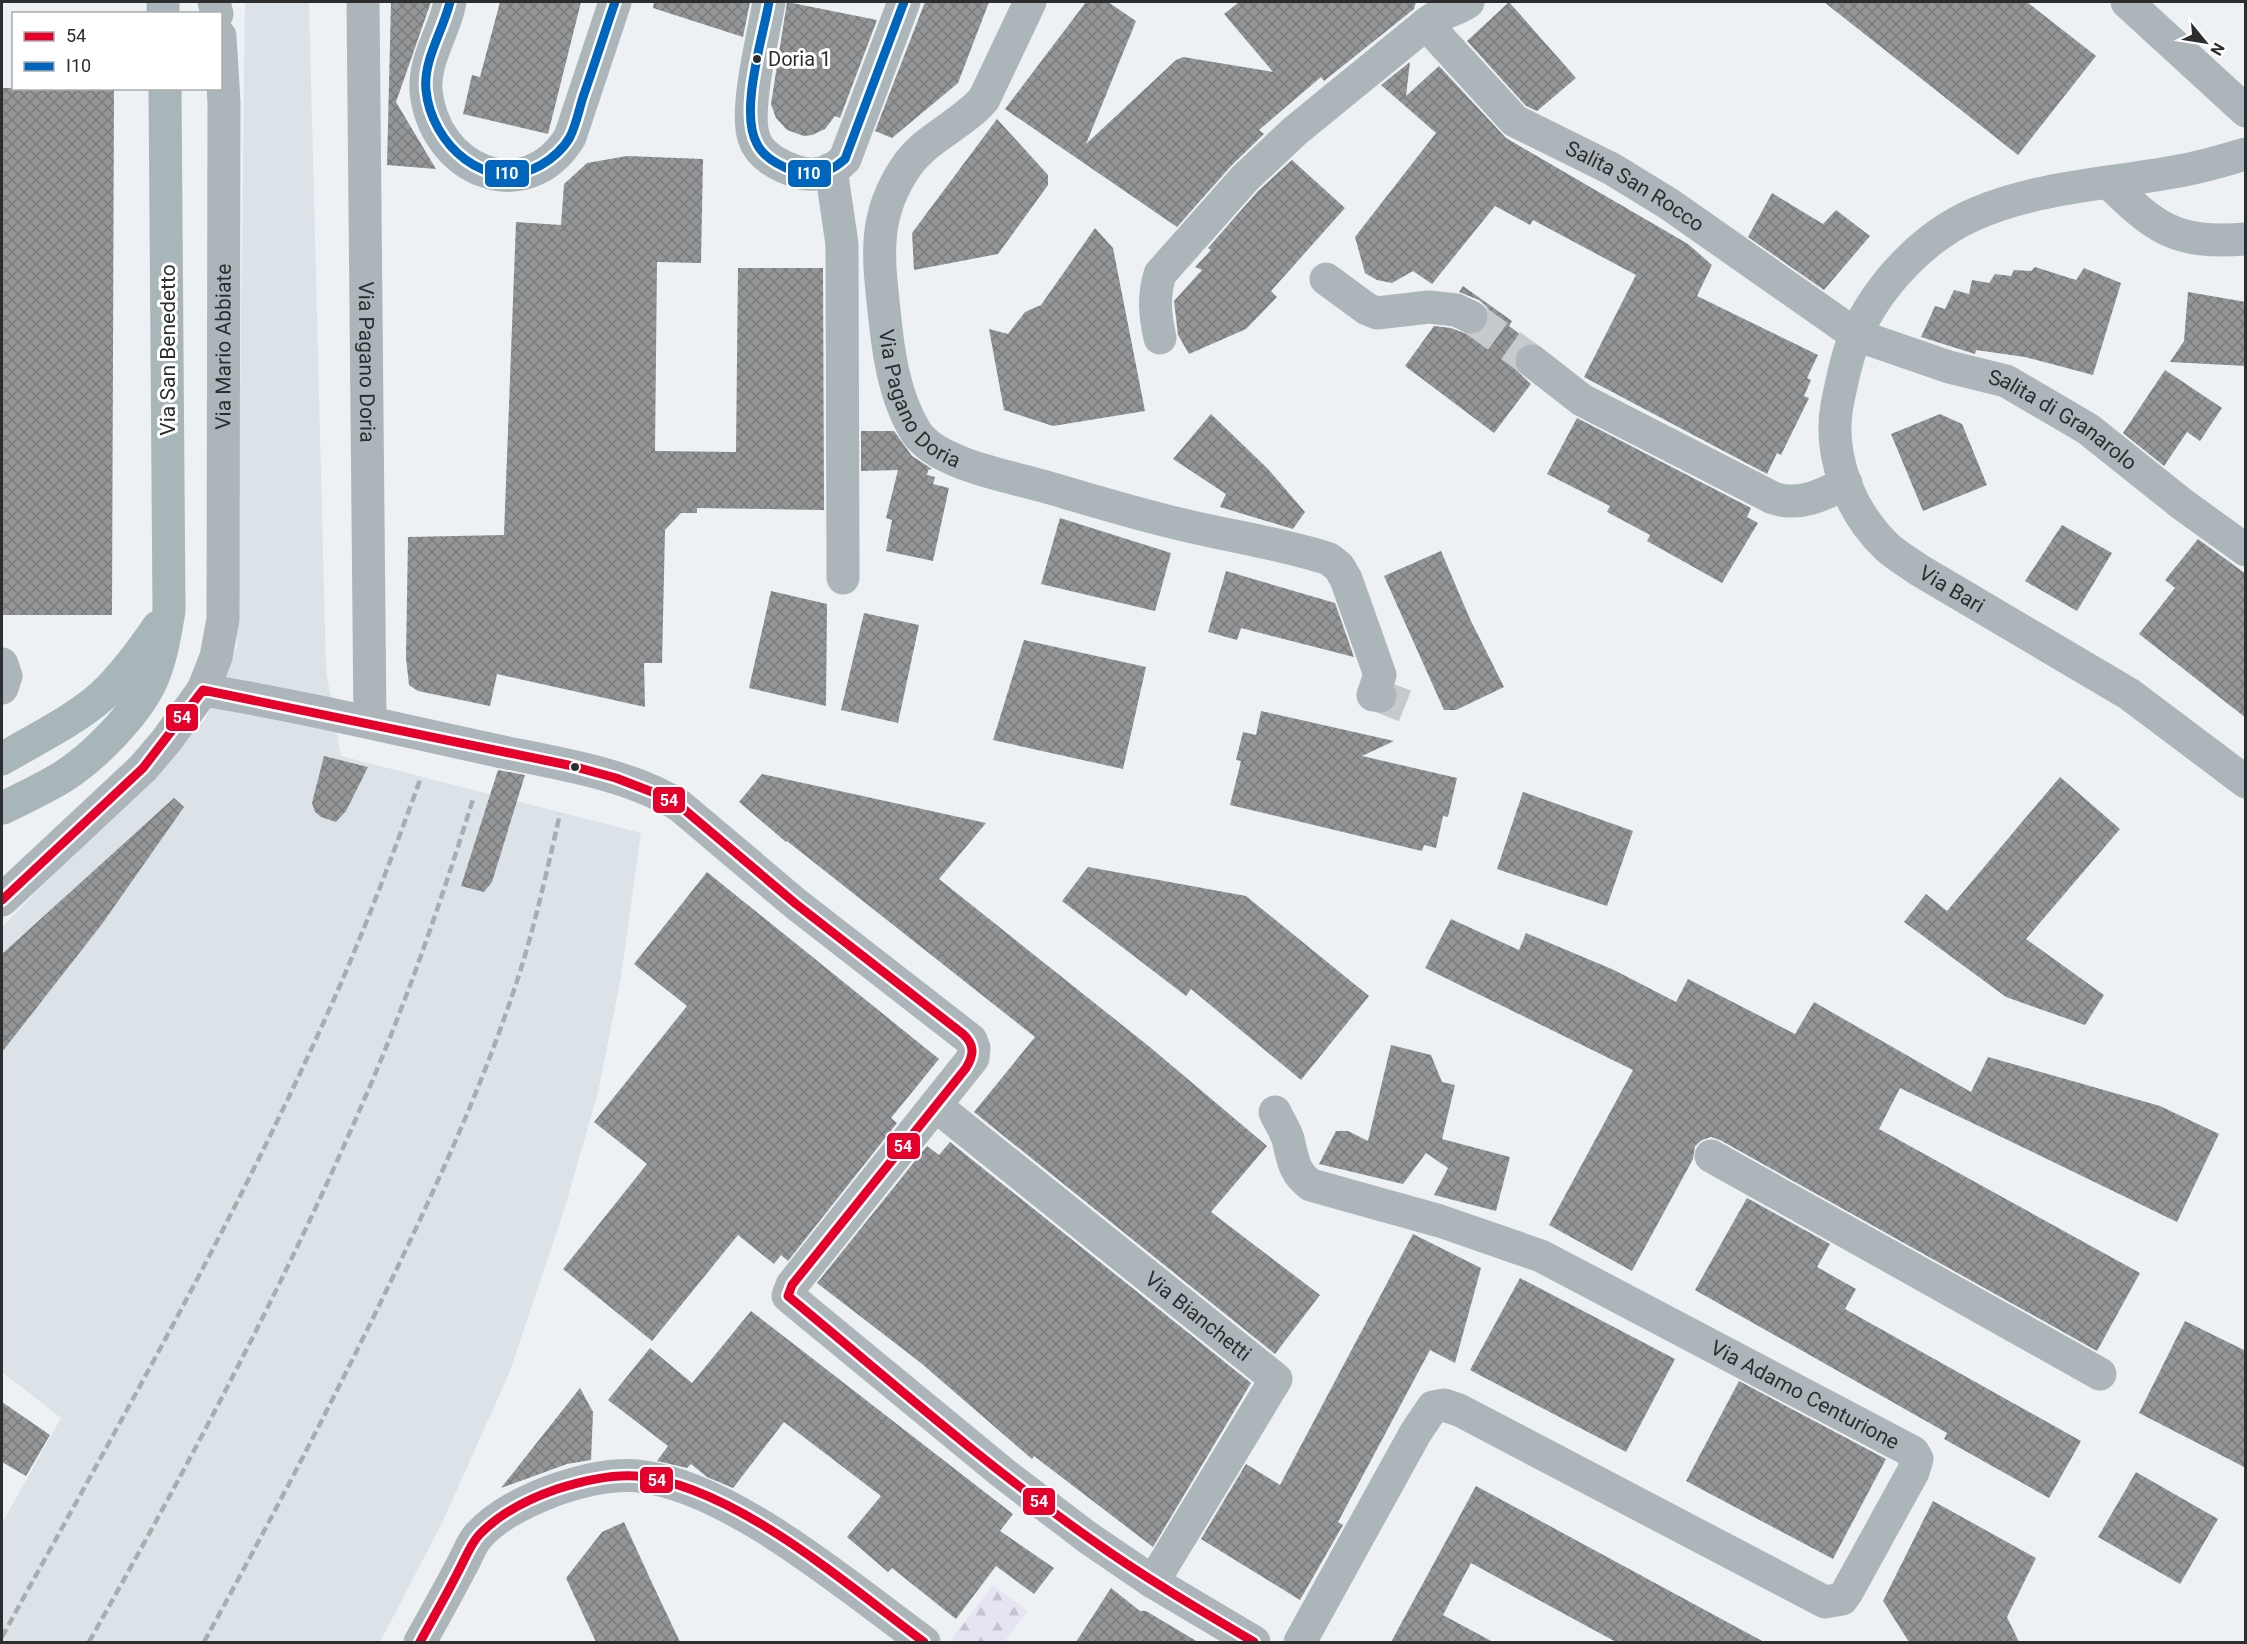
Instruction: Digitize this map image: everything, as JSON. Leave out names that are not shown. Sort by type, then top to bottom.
[{"type":"main road","name":"Via San Benedetto","points":[[2,801],[65,775],[96,750],[126,718],[150,682],[164,644],[169,611],[165,90]]},
{"type":"main road","points":[[2,759],[70,719],[102,696],[135,661],[169,611]]},
{"type":"street","name":"Via Pagano Doria","points":[[359,720],[363,2]]},
{"type":"street","points":[[450,2],[434,47],[426,89],[437,133],[451,151],[469,166],[510,174],[530,172],[559,155],[570,137],[615,2]]},
{"type":"street","points":[[769,2],[753,97],[754,140],[771,160],[795,172],[822,174],[845,159],[904,2]]},
{"type":"street","name":"Via Pagano Doria","points":[[1030,2],[984,99],[974,110],[923,148],[907,165],[889,195],[881,219],[880,273],[890,361],[900,395],[917,433],[956,462],[1171,522],[1329,560],[1339,567],[1346,579],[1380,675],[1373,695],[1380,696]]},
{"type":"street","points":[[1160,338],[1154,308],[1155,291],[1160,274],[1245,178],[1295,131],[1426,24],[1440,13],[1468,2]]},
{"type":"street","points":[[2127,2],[2246,111]]},
{"type":"street","name":"Salita San Rocco","points":[[1426,24],[1515,121],[1612,169],[1669,204],[1856,335]]},
{"type":"street","name":"Via Mario Abbiate","points":[[2,900],[143,768],[213,692],[223,607],[224,102],[222,69]]},
{"type":"street","name":"Via Bari","points":[[2246,154],[2181,171],[2050,191],[1974,214],[1937,237],[1898,271],[1879,296],[1856,335],[1843,372],[1836,414],[1836,450],[1846,483],[1862,518],[1888,548],[1919,570],[2129,694],[2246,782]]},
{"type":"street","points":[[831,169],[842,244],[843,578]]},
{"type":"street","points":[[2108,182],[2141,214],[2162,229],[2182,237],[2238,245]]},
{"type":"street","points":[[1326,279],[1367,309],[1377,313],[1429,307],[1456,310],[1471,317]]},
{"type":"street","name":"Salita di Granarolo","points":[[1856,335],[1949,367],[2006,381],[2088,429],[2182,504],[2246,550]]},
{"type":"street","points":[[1532,361],[1582,400],[1773,498],[1784,502],[1803,500],[1825,494],[1846,483]]},
{"type":"street","points":[[2,664],[6,676],[2,688]]},
{"type":"street","points":[[213,692],[359,720],[587,771],[659,793],[680,806],[796,904],[971,1040],[974,1048],[973,1058],[792,1285],[788,1296],[1003,1473],[1087,1538],[1153,1582],[1254,1642]]},
{"type":"street","name":"Via Bianchetti","points":[[936,1106],[1275,1379],[1153,1582]]},
{"type":"street","name":"Via Adamo Centurione","points":[[1275,1112],[1288,1138],[1294,1168],[1300,1178],[1311,1185],[1440,1221],[1541,1256],[1913,1452],[1917,1459],[1913,1472],[1847,1592],[1842,1599],[1825,1602],[1459,1410],[1444,1405],[1433,1407],[1416,1432],[1300,1642]]},
{"type":"street","points":[[1711,1156],[2100,1374]]},
{"type":"street","points":[[420,1642],[478,1536],[499,1518],[526,1501],[566,1486],[618,1476],[633,1476],[689,1489],[740,1515],[799,1551],[924,1642]]},
{"type":"shaded area","points":[[245,2],[309,2],[326,670],[341,756],[641,833],[621,977],[598,1092],[565,1207],[510,1371],[443,1521],[380,1642],[2,1642],[2,1523],[61,1418],[2,1372],[2,927],[205,720],[237,646]]},
{"type":"green space","points":[[993,1585],[1028,1611],[1004,1642],[957,1642],[952,1639]]},
{"type":"building","points":[[391,2],[431,2],[396,102],[436,169],[387,165]]},
{"type":"building","points":[[500,2],[581,2],[548,134],[463,114],[472,75],[480,77]]},
{"type":"building","points":[[654,2],[750,2],[743,37],[653,8]]},
{"type":"building","points":[[787,2],[877,20],[840,118],[835,116],[825,129],[812,135],[804,136],[787,130],[776,118],[771,104]]},
{"type":"building","points":[[925,2],[989,2],[958,83],[892,138],[875,131]]},
{"type":"building","points":[[1086,2],[1108,2],[1136,21],[1086,144],[1176,60],[1183,57],[1273,72],[1224,14],[1239,2],[1416,2],[1414,9],[1324,81],[1321,77],[1259,130],[1264,134],[1231,166],[1177,227],[1005,109]]},
{"type":"building","points":[[1509,2],[1576,78],[1537,111],[1526,106],[1467,41]]},
{"type":"building","points":[[1824,2],[2027,2],[2096,56],[2018,155]]},
{"type":"building","points":[[1410,62],[1406,96],[1439,66],[1506,138],[1688,244],[1712,265],[1697,296],[1818,355],[1807,378],[1811,380],[1804,396],[1809,398],[1781,455],[1777,453],[1767,474],[1584,377],[1636,275],[1533,220],[1530,225],[1495,206],[1432,284],[1413,271],[1392,283],[1377,280],[1365,273],[1355,237],[1436,133],[1381,85]]},
{"type":"building","points":[[2,88],[12,88],[12,90],[114,90],[112,615],[2,615]]},
{"type":"building","points":[[997,119],[1048,175],[1048,185],[998,254],[914,270],[912,233]]},
{"type":"building","points":[[627,156],[703,159],[701,263],[657,262],[655,451],[736,452],[738,268],[823,268],[824,510],[697,508],[697,513],[681,513],[665,530],[662,663],[644,663],[645,707],[497,674],[490,706],[418,691],[409,685],[406,658],[408,537],[504,535],[516,222],[561,225],[564,184],[587,163]]},
{"type":"building","points":[[1292,160],[1345,208],[1271,291],[1277,297],[1246,329],[1189,354],[1178,335],[1174,301],[1202,270],[1195,267],[1211,250],[1208,248],[1258,191]]},
{"type":"building","points":[[1772,193],[1823,224],[1836,210],[1870,236],[1824,290],[1748,237]]},
{"type":"building","points":[[1095,228],[1113,248],[1145,411],[1053,426],[1004,410],[989,329],[1008,334],[1025,312],[1041,305]]},
{"type":"building","points":[[2035,267],[2076,280],[2084,268],[2121,283],[2093,375],[2025,357],[1976,350],[1975,354],[1921,337],[1935,306],[1945,309],[1954,290],[1969,294],[1972,280],[1989,283],[1995,274],[2011,276],[2014,270],[2031,271]]},
{"type":"building","points":[[1463,286],[1512,321],[1509,326],[1532,343],[1518,349],[1513,359],[1515,369],[1531,384],[1494,433],[1405,366],[1434,326],[1451,328],[1472,336],[1481,333],[1488,325],[1490,316],[1487,307],[1479,300],[1459,292]]},
{"type":"building","points":[[2188,292],[2246,302],[2246,366],[2170,362],[2184,341]]},
{"type":"building","points":[[2165,370],[2222,408],[2200,441],[2187,432],[2164,466],[2123,433]]},
{"type":"building","points":[[1211,414],[1268,469],[1305,512],[1293,529],[1220,507],[1226,494],[1173,459]]},
{"type":"building","points":[[1940,414],[1962,424],[1987,485],[1923,511],[1891,434]]},
{"type":"building","points":[[1577,418],[1751,508],[1747,517],[1758,523],[1722,583],[1647,541],[1650,535],[1607,512],[1610,506],[1547,474]]},
{"type":"building","points":[[861,431],[894,431],[912,456],[932,469],[928,470],[927,475],[935,477],[933,484],[949,488],[933,561],[886,551],[892,520],[886,518],[898,470],[861,471]]},
{"type":"building","points":[[1060,518],[1171,553],[1155,611],[1041,584]]},
{"type":"building","points":[[2062,525],[2112,553],[2077,611],[2025,581]]},
{"type":"building","points":[[2198,539],[2246,574],[2246,718],[2139,634],[2175,588],[2165,580]]},
{"type":"building","points":[[1441,551],[1470,619],[1504,687],[1456,710],[1444,710],[1384,576]]},
{"type":"building","points":[[1226,571],[1335,603],[1354,657],[1241,628],[1237,640],[1208,632]]},
{"type":"building","points":[[771,591],[827,604],[826,706],[749,688]]},
{"type":"building","points":[[864,613],[919,625],[898,723],[841,710]]},
{"type":"building","points":[[1024,640],[1146,667],[1123,769],[993,740]]},
{"type":"building","points":[[1261,711],[1394,741],[1362,756],[1457,778],[1448,817],[1443,816],[1436,848],[1424,845],[1422,851],[1230,805],[1241,761],[1236,760],[1243,732],[1256,735]]},
{"type":"building","points":[[324,756],[368,767],[346,811],[336,822],[321,817],[315,812],[312,803]]},
{"type":"building","points":[[498,770],[525,775],[492,882],[484,892],[461,886]]},
{"type":"building","points":[[762,774],[986,823],[939,879],[1151,1048],[1267,1146],[1211,1212],[1320,1295],[1275,1354],[974,1112],[1035,1037],[786,842],[739,802]]},
{"type":"building","points":[[2060,777],[2120,829],[2026,939],[2104,995],[2085,1025],[2006,997],[1904,922],[1926,894],[1947,911]]},
{"type":"building","points":[[1523,792],[1633,831],[1607,906],[1497,869]]},
{"type":"building","points":[[174,798],[184,807],[102,924],[2,1052],[2,954]]},
{"type":"building","points":[[1088,867],[1246,896],[1369,996],[1301,1080],[1191,989],[1186,996],[1062,901]]},
{"type":"building","points":[[707,872],[939,1059],[891,1118],[897,1123],[788,1261],[781,1255],[774,1264],[738,1235],[652,1341],[563,1269],[647,1164],[594,1122],[687,1006],[634,964]]},
{"type":"building","points":[[1451,919],[1519,950],[1526,933],[1614,970],[1676,1002],[1688,979],[1795,1034],[1814,1002],[1971,1092],[1988,1057],[2160,1106],[2219,1134],[2177,1222],[1900,1088],[1879,1129],[2140,1273],[2097,1351],[1711,1137],[1695,1146],[1693,1159],[1632,1271],[1549,1225],[1633,1070],[1425,968]]},
{"type":"building","points":[[1391,1045],[1431,1055],[1442,1082],[1455,1085],[1442,1139],[1510,1157],[1496,1211],[1434,1195],[1448,1168],[1426,1153],[1403,1184],[1319,1164],[1336,1131],[1348,1131],[1368,1141]]},
{"type":"building","points":[[950,1142],[1251,1383],[1153,1547],[1034,1456],[1032,1459],[921,1363],[817,1283],[927,1146],[939,1155]]},
{"type":"building","points":[[1747,1198],[1830,1244],[1817,1267],[1856,1289],[1845,1309],[2081,1441],[2049,1498],[1944,1439],[1947,1433],[1695,1290]]},
{"type":"building","points":[[1413,1234],[1481,1268],[1455,1363],[1430,1350],[1338,1522],[1343,1525],[1300,1600],[1201,1539],[1246,1464],[1280,1485]]},
{"type":"building","points":[[1520,1278],[1675,1359],[1626,1452],[1470,1370]]},
{"type":"building","points":[[751,1311],[1013,1514],[1000,1531],[1054,1568],[1034,1594],[996,1566],[956,1619],[892,1568],[888,1572],[847,1537],[881,1496],[784,1422],[733,1488],[707,1477],[691,1464],[687,1468],[657,1461],[668,1446],[608,1400],[650,1348],[692,1383]]},
{"type":"building","points":[[2185,1321],[2246,1351],[2246,1468],[2139,1413]]},
{"type":"building","points":[[1739,1381],[1886,1459],[1833,1559],[1686,1481]]},
{"type":"building","points":[[580,1388],[593,1412],[591,1460],[567,1464],[501,1488]]},
{"type":"building","points":[[2,1402],[50,1435],[26,1476],[2,1462]]},
{"type":"building","points":[[2136,1472],[2218,1519],[2180,1584],[2098,1537]]},
{"type":"building","points":[[1476,1486],[1764,1642],[1616,1642],[1471,1563],[1443,1615],[1493,1642],[1391,1642]]},
{"type":"building","points":[[1933,1501],[2036,1558],[2007,1617],[2019,1642],[1909,1642],[1883,1601]]},
{"type":"building","points":[[624,1522],[680,1642],[596,1642],[566,1578],[602,1532]]},
{"type":"building","points":[[1111,1588],[1140,1611],[1146,1611],[1198,1642],[1076,1642]]},
{"type":"tunnel","points":[[1471,317],[1532,361]]},
{"type":"tunnel","points":[[1380,696],[1405,706]]},
{"type":"railway","points":[[2,1637],[217,1242],[297,1081],[346,972],[420,780]]},
{"type":"railway","points":[[89,1642],[234,1375],[333,1169],[380,1063],[409,987],[474,796]]},
{"type":"railway","points":[[204,1642],[345,1374],[442,1172],[504,1020],[517,981],[535,919],[560,814]]},
{"type":"transit line","name":"I10","points":[[450,2],[430,57],[426,79],[430,110],[438,129],[450,146],[465,159],[482,169],[501,174],[521,173],[541,165],[557,153],[570,137],[615,2]]},
{"type":"transit line","name":"I10","points":[[769,2],[751,94],[752,130],[757,144],[768,157],[789,169],[808,174],[827,171],[845,159],[904,2]]},
{"type":"transit line","name":"54","points":[[2,900],[143,768],[203,690],[568,765],[616,778],[660,795],[680,806],[796,904],[963,1034],[970,1042],[972,1050],[971,1059],[966,1068],[792,1285],[788,1296],[936,1420],[1050,1510],[1129,1566],[1254,1642]]},
{"type":"transit line","name":"54","points":[[420,1642],[473,1543],[487,1527],[505,1513],[536,1497],[576,1483],[616,1476],[636,1476],[673,1483],[712,1498],[750,1517],[825,1567],[924,1642]]},
{"type":"place","name":"Doria 1","points":[[757,59]]}]
